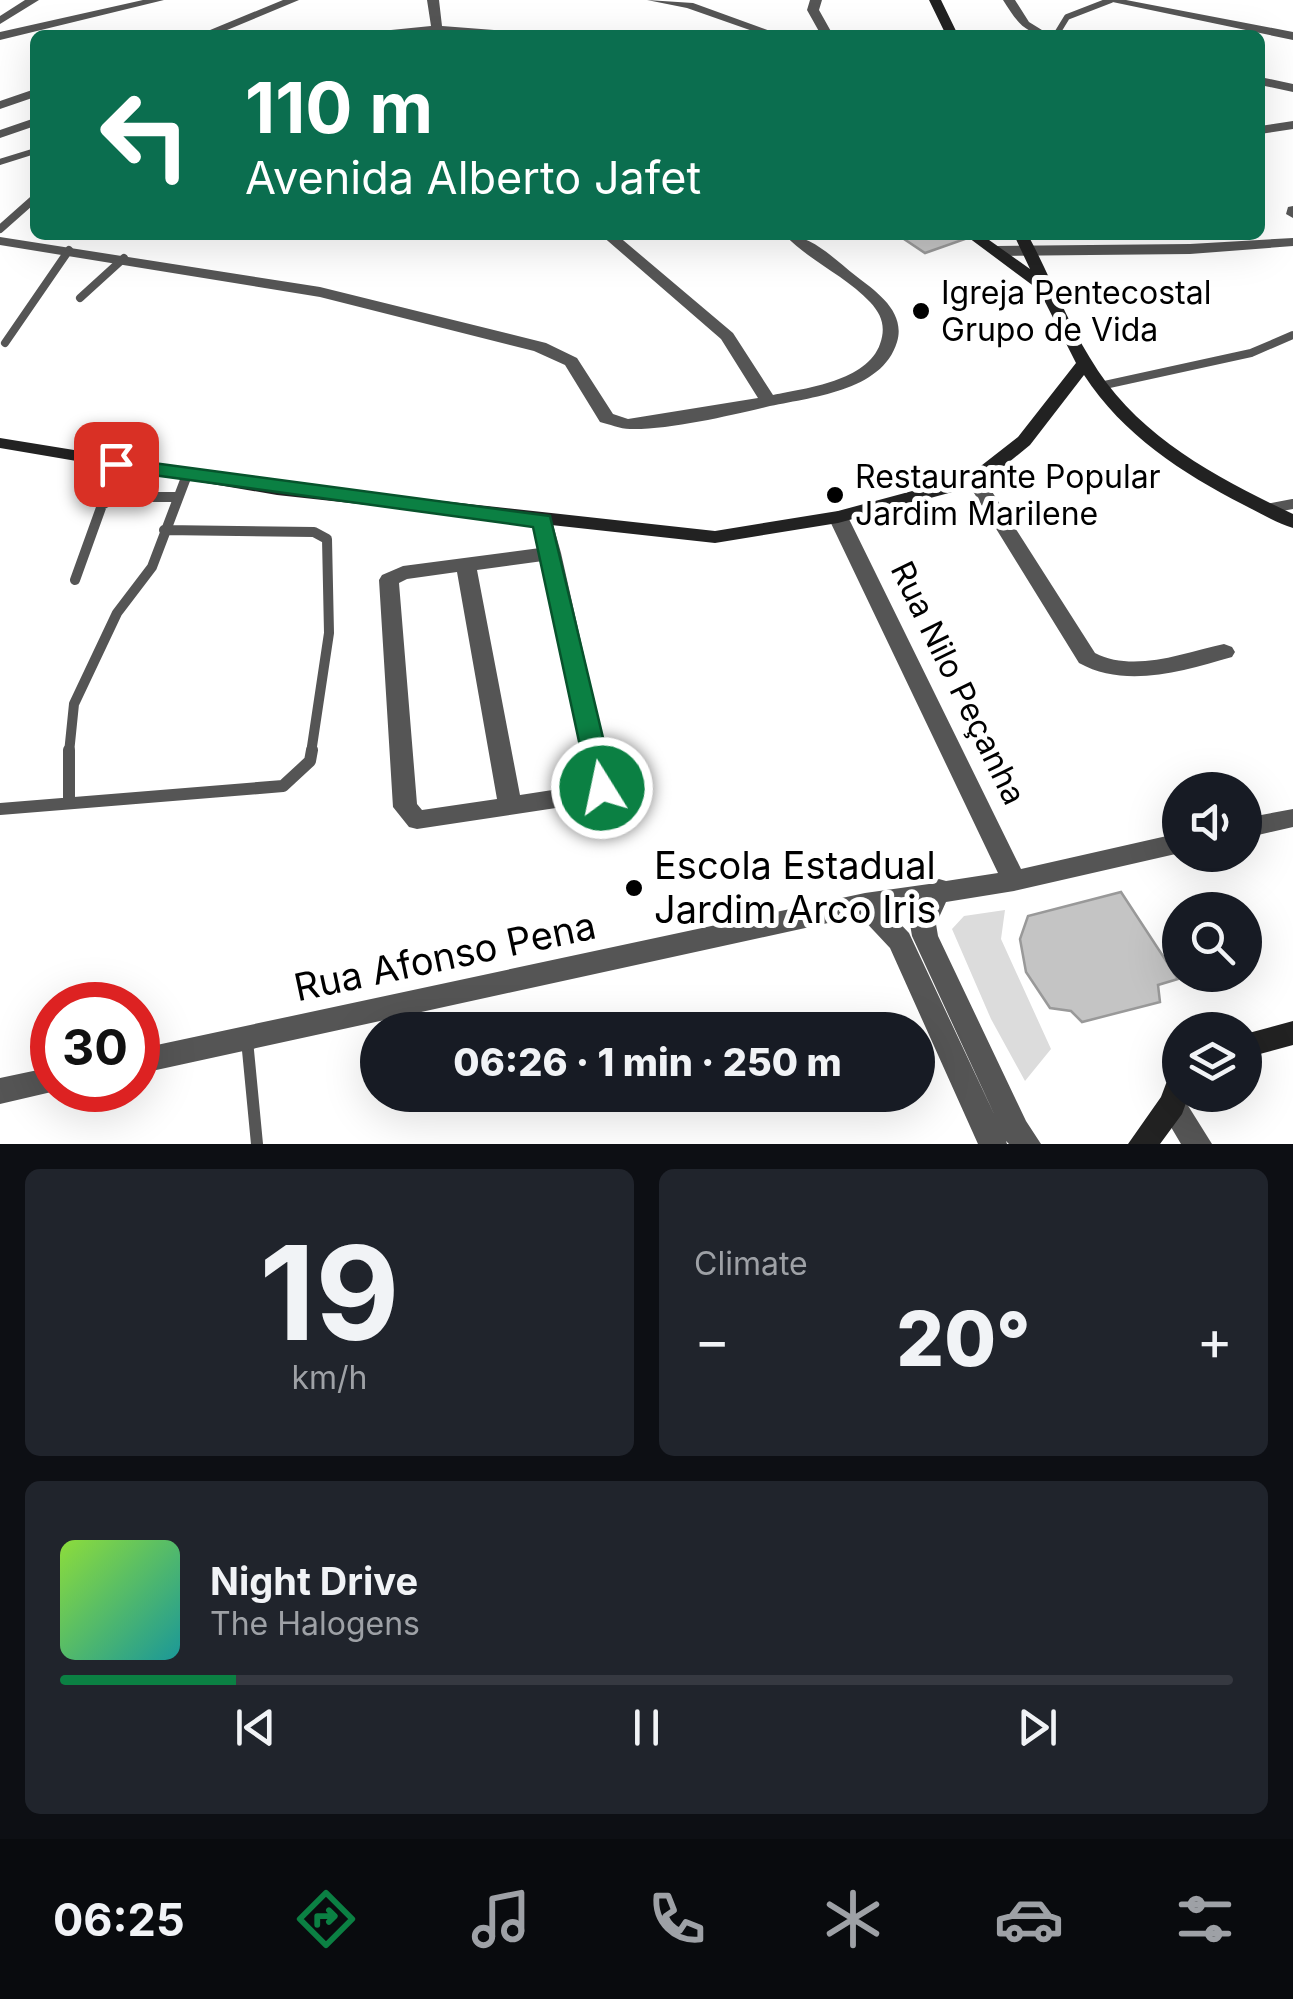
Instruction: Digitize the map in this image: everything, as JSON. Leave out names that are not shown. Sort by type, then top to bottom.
[{"type":"street","points":[[0,21],[32,0]]},
{"type":"street","points":[[0,36],[158,0]]},
{"type":"street","points":[[217,30],[293,0]]},
{"type":"street","points":[[433,0],[437,29]]},
{"type":"street","points":[[652,0],[690,5],[760,30]]},
{"type":"street","points":[[816,0],[814,10],[824,30]]},
{"type":"street","points":[[935,0],[950,30]]},
{"type":"street","points":[[1009,0],[1025,24],[1035,30]]},
{"type":"street","points":[[1147,9],[1185,0],[1183,16]]},
{"type":"street","points":[[1113,1],[1260,30]]},
{"type":"street","points":[[428,30],[449,30]]},
{"type":"street","points":[[1265,31],[1293,36]]},
{"type":"street","points":[[1265,82],[1293,88]]},
{"type":"street","points":[[0,105],[30,95]]},
{"type":"street","points":[[0,134],[30,124]]},
{"type":"street","points":[[1265,129],[1293,124]]},
{"type":"street","points":[[614,240],[727,336],[766,399]]},
{"type":"street","points":[[0,241],[320,292],[540,346],[572,362],[606,418],[628,424],[766,399],[864,374],[886,352],[892,331],[890,318],[874,297],[799,240]]},
{"type":"street","points":[[980,240],[1045,286]]},
{"type":"street","points":[[1024,240],[1084,364],[1136,429],[1164,452],[1293,522]]},
{"type":"street","points":[[997,251],[1185,242],[1293,242]]},
{"type":"street","points":[[0,444],[187,476],[542,521],[715,537],[838,517],[975,480],[1024,442],[1084,364]]},
{"type":"street","points":[[975,480],[1087,658],[1098,666],[1122,670],[1224,652]]},
{"type":"street","name":"Rua Nilo Peçanha","points":[[838,517],[1014,880]]},
{"type":"street","points":[[542,521],[550,554],[602,788],[589,794],[427,820],[410,816],[405,807],[390,580],[403,573],[550,554]]},
{"type":"street","points":[[466,565],[510,807]]},
{"type":"street","points":[[1262,824],[1293,818]]},
{"type":"street","name":"Rua Afonso Pena","points":[[160,1057],[865,904],[1014,880],[1162,847]]},
{"type":"street","points":[[939,890],[923,924],[925,936],[1026,1144]]},
{"type":"street","points":[[865,904],[900,942],[993,1144]]},
{"type":"street","points":[[1262,1041],[1293,1033]]},
{"type":"street","points":[[0,1091],[30,1085]]},
{"type":"street","points":[[1142,1144],[1164,1112]]},
{"type":"street","points":[[1184,1112],[1198,1144]]},
{"type":"lane","points":[[1059,30],[1067,17],[1113,1]]},
{"type":"lane","points":[[0,162],[30,153]]},
{"type":"lane","points":[[0,229],[30,202]]},
{"type":"lane","points":[[5,343],[69,250]]},
{"type":"lane","points":[[80,298],[124,258]]},
{"type":"lane","points":[[1100,386],[1252,353],[1293,335]]},
{"type":"lane","points":[[69,800],[74,704],[117,613],[152,567],[187,476]]},
{"type":"lane","points":[[75,580],[102,505],[116,498],[178,498]]},
{"type":"lane","points":[[1266,509],[1293,504]]},
{"type":"lane","points":[[0,809],[69,800],[283,786],[310,761],[330,633],[327,539],[314,532],[164,530]]},
{"type":"lane","points":[[247,1039],[256,1144]]},
{"type":"shaded area","points":[[1005,910],[1001,939],[1051,1049],[1025,1081],[991,1019],[952,929],[964,916]]},
{"type":"building","points":[[906,240],[962,240],[925,253]]},
{"type":"building","points":[[1121,892],[1162,955],[1160,1002],[1082,1022],[1071,1011],[1050,1008],[1026,972],[1020,939],[1028,916]]},
{"type":"place","name":"Igreja Pentecostal Grupo de Vida","points":[[921,311]]},
{"type":"place","name":"Restaurante Popular Jardim Marilene","points":[[835,495]]},
{"type":"place","name":"Escola Estadual Jardim Arco Iris","points":[[634,888]]},
{"type":"route","points":[[116,464],[277,489],[542,521],[602,788]]}]
